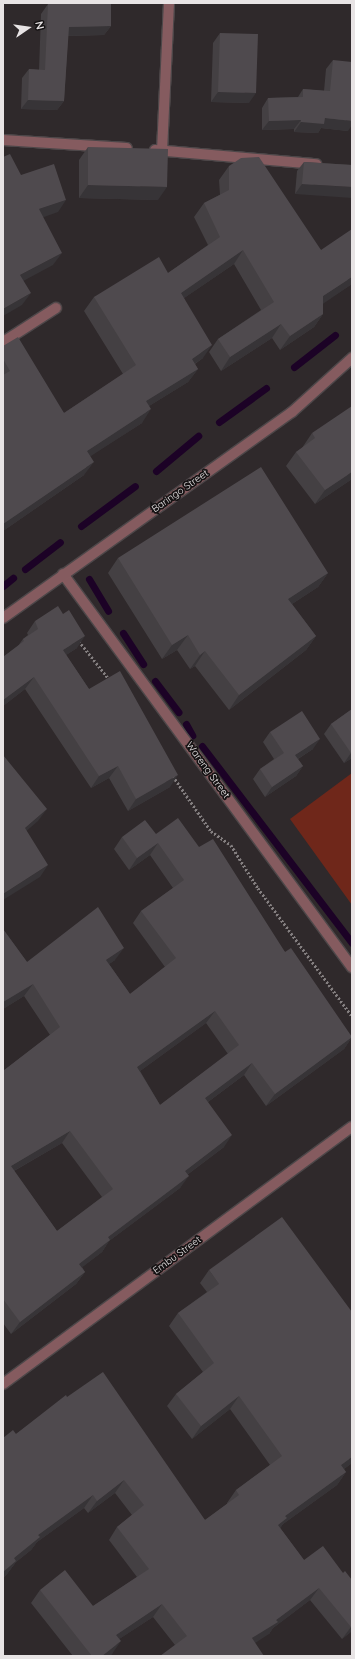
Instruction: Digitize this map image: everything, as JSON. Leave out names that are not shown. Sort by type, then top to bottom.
[{"type":"street","points":[[162,150],[169,3]]},
{"type":"street","points":[[3,140],[162,150],[328,166]]},
{"type":"street","points":[[3,342],[56,308]]},
{"type":"street","name":"Baringo Street","points":[[3,618],[292,412],[352,358]]},
{"type":"street","name":"Wareng Street","points":[[63,574],[352,967]]},
{"type":"street","name":"Embu Street","points":[[3,1384],[352,1127]]},
{"type":"path","points":[[75,635],[98,668],[113,683]]},
{"type":"path","points":[[169,770],[211,831],[231,845],[258,888],[352,1016]]},
{"type":"shaded area","points":[[352,773],[352,905],[290,819]]},
{"type":"building","points":[[111,3],[111,26],[69,27],[64,101],[28,100],[29,69],[45,70],[48,4]]},
{"type":"building","points":[[220,33],[258,34],[256,93],[218,92]]},
{"type":"building","points":[[333,60],[352,62],[352,121],[325,118],[324,124],[301,122],[301,120],[269,121],[268,98],[303,97],[303,89],[330,91]]},
{"type":"building","points":[[88,147],[168,149],[167,187],[88,185]]},
{"type":"building","points":[[10,154],[21,175],[54,164],[66,200],[39,209],[62,253],[20,275],[31,293],[3,309],[3,157]]},
{"type":"building","points":[[259,157],[321,250],[352,229],[352,277],[323,296],[323,314],[290,336],[281,324],[230,357],[218,339],[274,302],[243,250],[181,293],[212,345],[192,359],[198,369],[146,401],[151,409],[87,451],[94,462],[3,524],[3,375],[10,371],[3,359],[3,346],[18,337],[64,413],[136,365],[94,297],[159,257],[168,273],[220,237],[204,203],[229,190],[229,166],[241,158]]},
{"type":"building","points":[[304,162],[352,165],[352,187],[302,184]]},
{"type":"building","points":[[352,406],[352,472],[325,490],[296,452],[315,438],[312,433]]},
{"type":"building","points":[[261,467],[328,573],[288,599],[316,636],[239,695],[205,651],[200,655],[188,635],[172,645],[118,558]]},
{"type":"building","points":[[58,606],[63,614],[69,610],[85,636],[63,650],[89,689],[120,671],[178,775],[136,799],[118,766],[99,776],[34,677],[3,700],[3,657],[24,641],[23,639],[38,629],[35,621]]},
{"type":"building","points":[[352,709],[352,753],[351,753],[331,724]]},
{"type":"building","points":[[302,711],[320,739],[295,755],[303,766],[272,787],[260,769],[284,753],[270,732]]},
{"type":"building","points":[[3,755],[47,809],[25,828],[48,865],[3,894]]},
{"type":"building","points":[[178,818],[199,847],[213,839],[285,952],[291,948],[352,1037],[275,1094],[252,1063],[205,1098],[232,1135],[185,1171],[189,1176],[108,1237],[110,1240],[79,1264],[85,1272],[20,1322],[3,1299],[3,1071],[60,1027],[33,984],[3,1002],[3,929],[27,962],[98,907],[124,948],[106,960],[130,994],[176,958],[141,911],[184,880],[158,843],[137,858],[122,837],[145,820],[156,834]],"holes":[[[215,1011],[239,1045],[160,1105],[137,1067]],[[70,1131],[113,1189],[57,1231],[11,1166]]]},
{"type":"building","points":[[282,1217],[352,1312],[352,1457],[341,1465],[346,1472],[285,1516],[287,1518],[278,1525],[304,1560],[323,1546],[343,1573],[345,1571],[352,1580],[352,1625],[351,1627],[319,1588],[276,1620],[278,1622],[252,1638],[264,1656],[160,1656],[187,1636],[162,1604],[116,1635],[121,1641],[102,1656],[92,1656],[40,1590],[65,1570],[93,1606],[149,1569],[117,1527],[144,1505],[124,1480],[97,1501],[93,1495],[38,1535],[40,1537],[14,1558],[16,1561],[3,1572],[3,1438],[13,1430],[16,1434],[66,1395],[67,1397],[103,1372],[205,1520],[239,1495],[236,1490],[282,1456],[239,1396],[201,1426],[176,1394],[214,1363],[178,1313],[219,1284],[209,1270]]},
{"type":"waterway","points":[[294,367],[335,335]]},
{"type":"waterway","points":[[219,422],[266,388]]},
{"type":"waterway","points":[[156,471],[198,436]]},
{"type":"waterway","points":[[81,526],[135,486]]},
{"type":"waterway","points":[[25,569],[60,542]]},
{"type":"waterway","points":[[3,586],[13,578]]},
{"type":"waterway","points":[[89,579],[108,611]]},
{"type":"waterway","points":[[123,633],[143,664]]},
{"type":"waterway","points":[[155,681],[178,712]]},
{"type":"waterway","points":[[186,724],[192,735]]},
{"type":"waterway","points":[[202,746],[352,943]]}]
